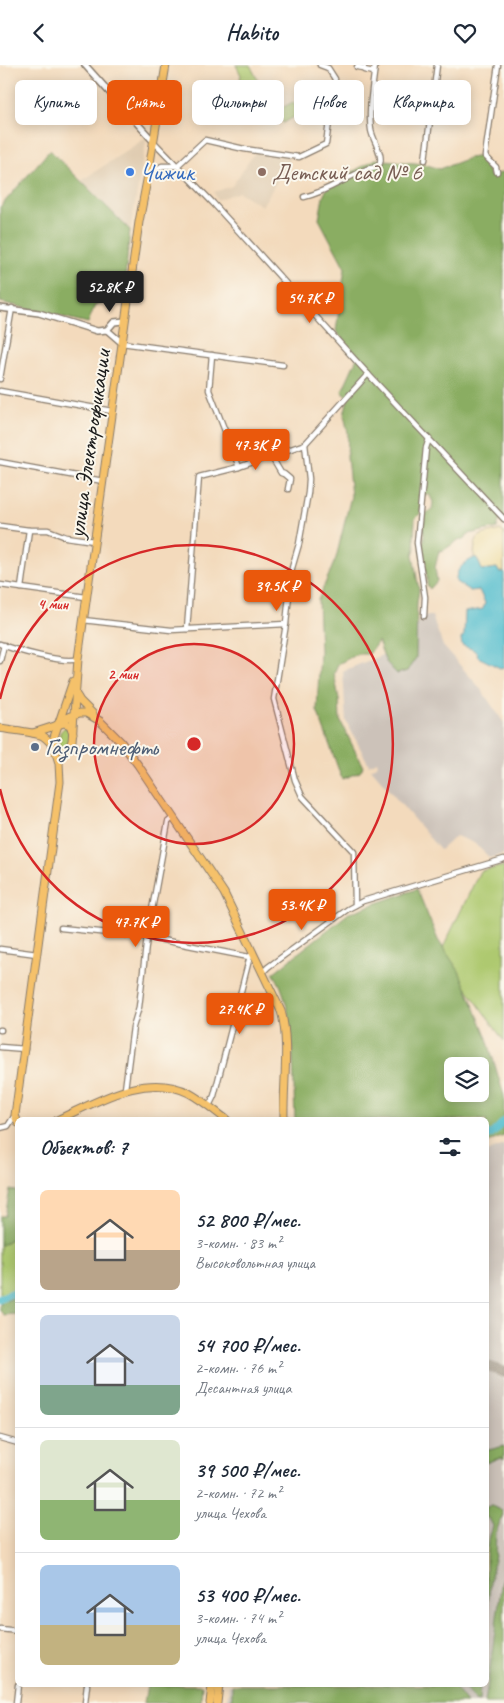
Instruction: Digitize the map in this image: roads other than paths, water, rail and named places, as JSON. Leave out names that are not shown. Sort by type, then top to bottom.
[{"type":"main road","name":"улица Электрофикации","points":[[78,661],[139,222],[166,65]]},
{"type":"main road","points":[[0,728],[33,733],[42,736],[60,750],[68,748],[73,733],[78,661]]},
{"type":"main road","points":[[15,1115],[60,782],[59,763],[54,747],[54,737],[78,661]]},
{"type":"main road","points":[[76,695],[83,705],[114,733],[138,765],[224,893],[251,955],[281,1011],[284,1024],[284,1117]]},
{"type":"main road","points":[[57,725],[65,719],[86,713],[100,721]]},
{"type":"main road","points":[[33,733],[67,723],[73,733]]},
{"type":"main road","points":[[64,1117],[125,1089],[150,1087],[177,1089],[190,1093],[223,1117]]},
{"type":"main road","points":[[210,1703],[212,1687]]},
{"type":"main road","points":[[217,1703],[219,1687]]},
{"type":"street","points":[[85,65],[154,142],[285,281],[368,374],[504,519]]},
{"type":"street","points":[[148,175],[162,166],[177,166],[205,140],[296,157],[326,144],[335,79],[328,68],[320,65]]},
{"type":"street","points":[[304,197],[317,194],[379,165],[380,157],[372,130],[371,104],[375,65]]},
{"type":"street","points":[[425,160],[437,65]]},
{"type":"street","points":[[497,172],[496,167],[485,156],[498,65]]},
{"type":"street","points":[[357,67],[374,72]]},
{"type":"street","points":[[0,308],[12,308],[39,313],[97,331],[107,330],[114,322],[125,321]]},
{"type":"street","points":[[0,379],[12,308]]},
{"type":"street","points":[[107,330],[122,343],[283,365]]},
{"type":"street","points":[[212,355],[209,390],[239,467]]},
{"type":"street","points":[[187,629],[199,477],[239,467],[305,444],[368,374]]},
{"type":"street","points":[[0,391],[112,411]]},
{"type":"street","points":[[424,616],[425,597],[416,543],[428,439]]},
{"type":"street","points":[[305,444],[309,479],[308,493],[299,544],[292,567],[286,625],[274,699],[295,780],[302,796],[354,852],[355,905]]},
{"type":"street","points":[[270,456],[281,473],[290,479],[288,489]]},
{"type":"street","points":[[0,462],[64,472],[103,481]]},
{"type":"street","points":[[0,525],[29,530],[48,530],[66,537],[94,541]]},
{"type":"street","points":[[21,588],[29,530]]},
{"type":"street","points":[[0,585],[86,597]]},
{"type":"street","points":[[83,620],[164,630],[286,625]]},
{"type":"street","points":[[0,661],[2,645],[78,661]]},
{"type":"street","points":[[125,1089],[133,1027],[139,1007],[147,937],[168,822],[173,818]]},
{"type":"street","points":[[262,973],[348,909],[362,901],[504,859]]},
{"type":"street","points":[[61,929],[147,937],[251,955],[214,1096],[209,1107]]},
{"type":"street","points":[[0,949],[37,954]]},
{"type":"street","points":[[0,1047],[25,1049]]},
{"type":"street","points":[[0,1132],[2,1128],[8,1126],[15,1115]]},
{"type":"street","points":[[0,1438],[15,1442]]},
{"type":"street","points":[[0,1629],[15,1631]]},
{"type":"street","points":[[16,1703],[18,1687]]},
{"type":"street","points":[[85,1703],[87,1687]]},
{"type":"water","points":[[477,558],[482,570],[497,568],[499,572],[504,572],[504,667],[500,668],[478,657],[474,650],[462,645],[461,639],[464,635],[465,612],[483,609],[485,603],[479,590],[470,591],[456,582],[457,573],[461,567]]},
{"type":"waterway","points":[[489,1134],[492,1134],[504,1122]]},
{"type":"waterway","points":[[0,1298],[15,1292]]},
{"type":"place","name":"Чижик","points":[[130,172]]},
{"type":"place","name":"Детский сад № 6","points":[[262,172]]},
{"type":"place","name":"Газпромнефть","points":[[35,747]]}]
